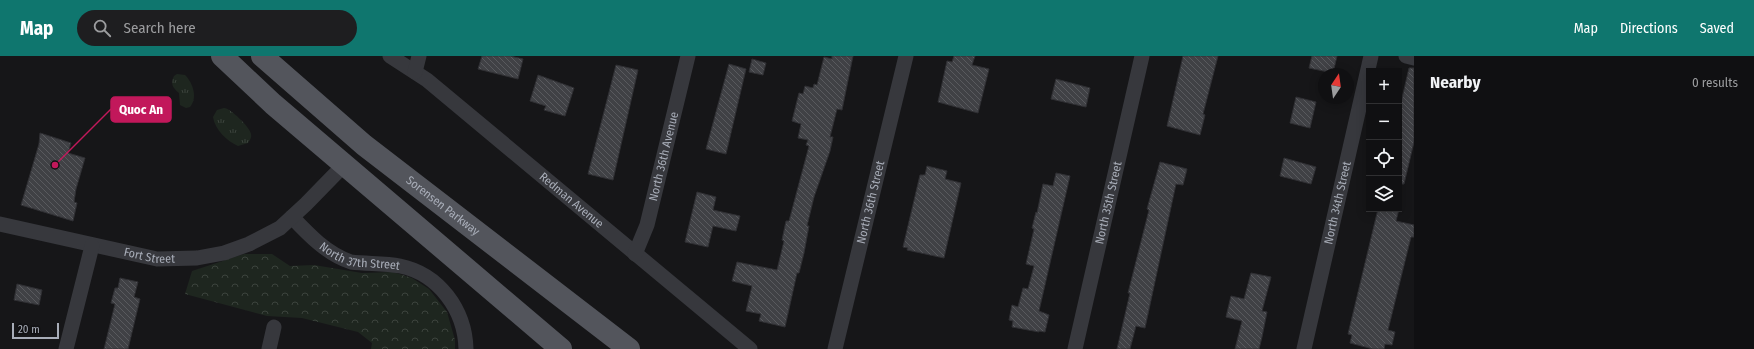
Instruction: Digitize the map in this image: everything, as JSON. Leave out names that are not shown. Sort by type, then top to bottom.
[{"type":"main road","points":[[222,56],[273,104],[561,349]]},
{"type":"main road","name":"Sorensen Parkway","points":[[262,56],[364,145],[629,349]]},
{"type":"main road","points":[[345,164],[357,159],[364,159],[402,174]]},
{"type":"street","name":"Redman Avenue","points":[[390,56],[427,80],[750,349]]},
{"type":"street","points":[[415,72],[418,56]]},
{"type":"street","name":"North 36th Avenue","points":[[635,254],[647,225],[688,56]]},
{"type":"street","name":"North 36th Street","points":[[835,349],[906,56]]},
{"type":"street","name":"North 35th Street","points":[[1075,349],[1142,56]]},
{"type":"street","name":"North 34th Street","points":[[1304,349],[1371,56]]},
{"type":"street","points":[[1406,56],[1414,58]]},
{"type":"street","points":[[292,217],[345,164]]},
{"type":"street","name":"Fort Street","points":[[0,224],[92,246],[157,259],[197,258],[224,253],[249,244],[280,228],[292,217]]},
{"type":"street","name":"North 37th Street","points":[[292,217],[330,252],[343,260],[408,268],[423,275],[437,285],[446,294],[457,310],[463,326],[466,349]]},
{"type":"street","points":[[66,349],[92,246]]},
{"type":"street","points":[[269,349],[274,327]]},
{"type":"green space","points":[[177,74],[185,75],[188,78],[194,91],[194,99],[190,107],[186,108],[180,105],[179,93],[172,84],[174,76]]},
{"type":"green space","points":[[224,108],[235,114],[250,131],[251,138],[248,143],[238,146],[219,131],[213,117],[217,110]]},
{"type":"green space","points":[[244,254],[272,254],[290,266],[314,265],[362,273],[393,272],[412,278],[429,289],[447,312],[455,340],[455,349],[371,349],[372,343],[358,332],[302,318],[267,316],[185,294],[192,271]]},
{"type":"building","points":[[482,56],[510,56],[523,59],[518,79],[478,69]]},
{"type":"building","points":[[832,56],[853,56],[842,110],[837,109],[830,137],[833,137],[830,151],[814,197],[807,226],[809,226],[804,253],[799,273],[797,273],[785,327],[759,321],[761,314],[746,311],[752,286],[732,281],[737,262],[777,270],[784,241],[782,240],[786,221],[789,221],[809,146],[806,145],[808,140],[798,138],[801,124],[792,121],[799,93],[803,94],[805,86],[813,88],[814,84],[817,85],[824,57],[832,59]]},
{"type":"building","points":[[954,56],[975,56],[972,65],[989,69],[978,113],[938,102],[947,61],[952,62]]},
{"type":"building","points":[[1183,56],[1218,56],[1203,114],[1205,115],[1200,135],[1167,126]]},
{"type":"building","points":[[1312,56],[1337,56],[1334,68],[1318,68],[1318,70],[1309,68]]},
{"type":"building","points":[[752,59],[766,63],[763,75],[749,72]]},
{"type":"building","points":[[729,64],[746,69],[726,154],[706,149]]},
{"type":"building","points":[[616,65],[638,70],[613,180],[588,174]]},
{"type":"building","points":[[1409,68],[1414,68],[1414,142],[1404,184],[1402,184],[1402,98]]},
{"type":"building","points":[[538,75],[574,88],[565,116],[544,110],[546,106],[530,101]]},
{"type":"building","points":[[1056,79],[1090,88],[1086,107],[1051,99]]},
{"type":"building","points":[[1296,97],[1316,102],[1310,128],[1290,123]]},
{"type":"building","points":[[40,133],[71,143],[68,153],[85,158],[76,189],[74,202],[77,203],[73,221],[21,205],[39,144]]},
{"type":"building","points":[[1284,158],[1316,167],[1311,184],[1280,176]]},
{"type":"building","points":[[1160,162],[1187,169],[1183,185],[1176,184],[1145,328],[1136,326],[1130,349],[1117,349],[1130,293],[1128,293],[1149,210],[1147,209]]},
{"type":"building","points":[[927,166],[947,171],[945,179],[961,183],[944,258],[907,250],[908,248],[903,247],[920,175],[925,175]]},
{"type":"building","points":[[1056,173],[1070,176],[1039,311],[1049,315],[1045,332],[1012,327],[1013,321],[1009,320],[1012,305],[1018,307],[1023,288],[1028,289],[1034,266],[1026,264],[1034,229],[1032,228],[1036,212],[1037,213],[1043,184],[1053,186]]},
{"type":"building","points":[[697,192],[716,197],[713,210],[740,216],[736,231],[713,226],[708,247],[685,242]]},
{"type":"building","points":[[1377,212],[1398,212],[1396,221],[1414,225],[1414,237],[1411,237],[1388,330],[1395,332],[1392,345],[1385,344],[1384,349],[1373,349],[1350,343],[1352,335],[1348,334]]},
{"type":"building","points":[[1251,273],[1271,277],[1262,311],[1267,312],[1262,337],[1259,349],[1235,349],[1242,321],[1226,317],[1231,296],[1244,299]]},
{"type":"building","points":[[120,278],[138,282],[134,297],[140,299],[128,349],[104,349],[115,304],[111,303],[115,288],[118,288]]},
{"type":"building","points":[[17,284],[42,290],[39,305],[14,300]]},
{"type":"place","name":"Quoc An","points":[[55,165]]}]
